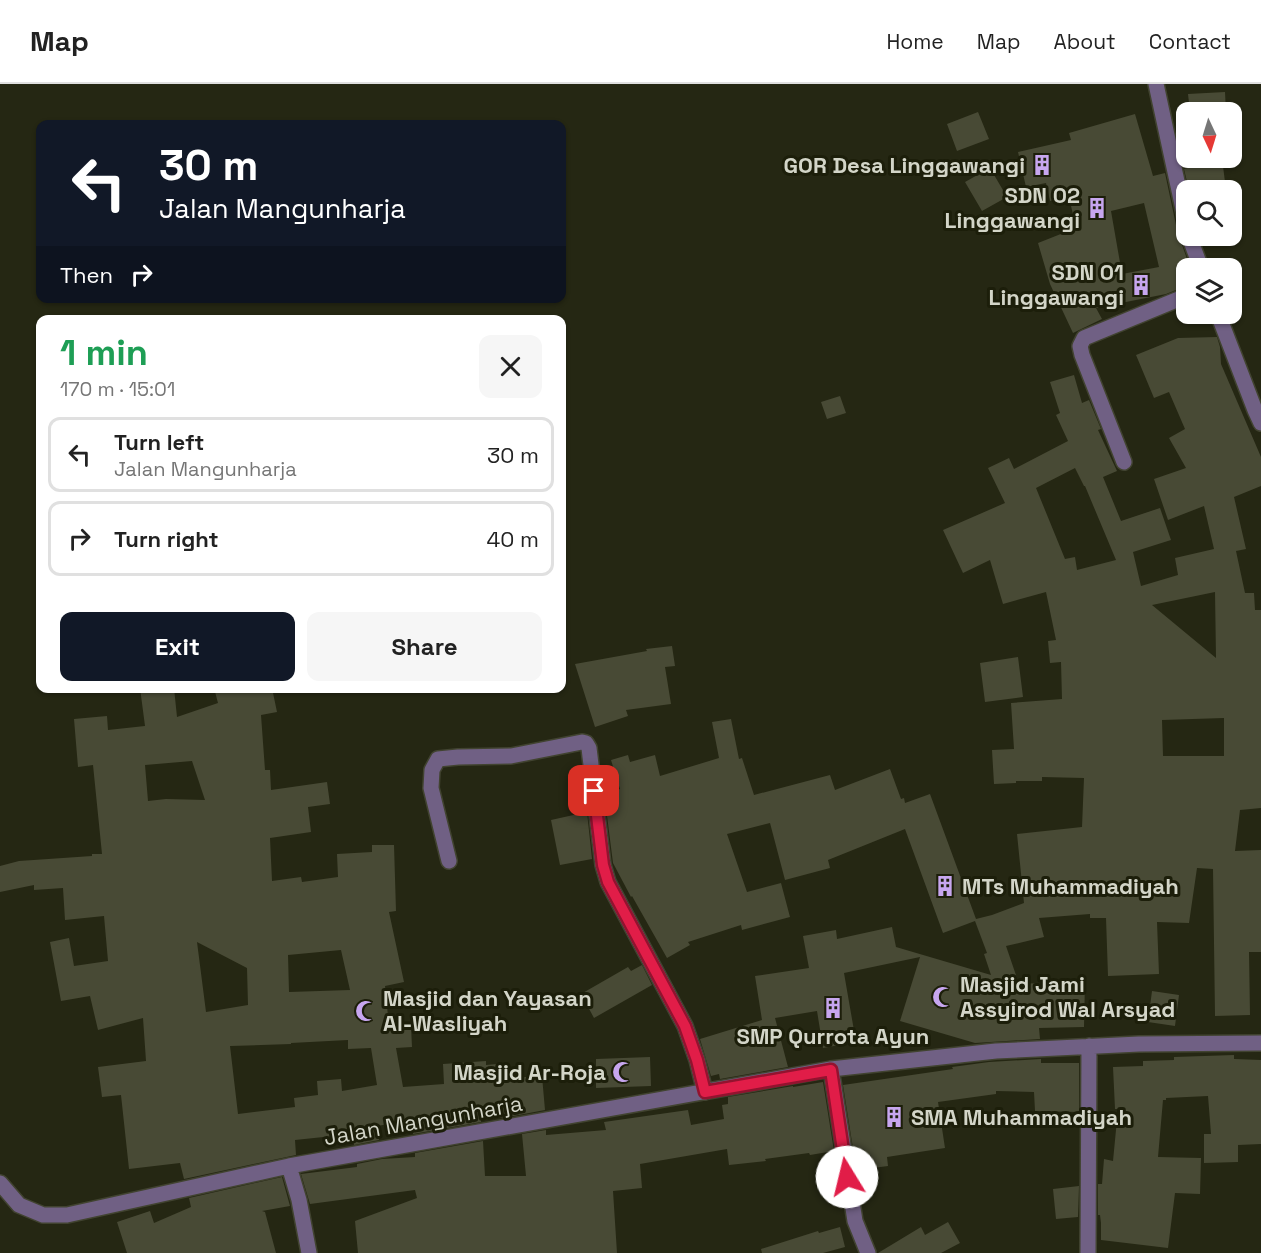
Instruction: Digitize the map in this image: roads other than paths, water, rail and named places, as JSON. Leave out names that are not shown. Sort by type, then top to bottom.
[{"type":"street","points":[[1156,84],[1177,180]]},
{"type":"street","points":[[1124,462],[1080,346],[1084,338],[1176,301]]},
{"type":"street","points":[[1222,324],[1261,423]]},
{"type":"street","points":[[449,861],[431,788],[432,770],[438,759],[511,756],[586,743],[589,748],[603,865],[608,882],[685,1026],[705,1092]]},
{"type":"street","name":"Jalan Mangunharja","points":[[0,1183],[19,1205],[43,1215],[67,1215],[289,1166],[831,1070],[996,1051],[1139,1044],[1261,1043]]},
{"type":"street","points":[[1088,1253],[1089,1046]]},
{"type":"street","points":[[831,1070],[855,1221],[868,1253]]},
{"type":"street","points":[[289,1166],[299,1200],[309,1253]]},
{"type":"place","name":"GOR Desa Linggawangi","points":[[1042,165]]},
{"type":"place","name":"SDN 02 Linggawangi","points":[[1097,208]]},
{"type":"place","name":"SDN 01 Linggawangi","points":[[1141,285]]},
{"type":"place","name":"MTs Muhammadiyah","points":[[945,886]]},
{"type":"place","name":"Masjid Jami Assyirod Wal Arsyad","points":[[943,997]]},
{"type":"place","name":"SMP Qurrota Ayun","points":[[833,1008]]},
{"type":"place","name":"Masjid dan Yayasan Al-Wasliyah","points":[[366,1011]]},
{"type":"place","name":"Masjid Ar-Roja","points":[[623,1072]]},
{"type":"place","name":"SMA Muhammadiyah","points":[[894,1117]]}]
